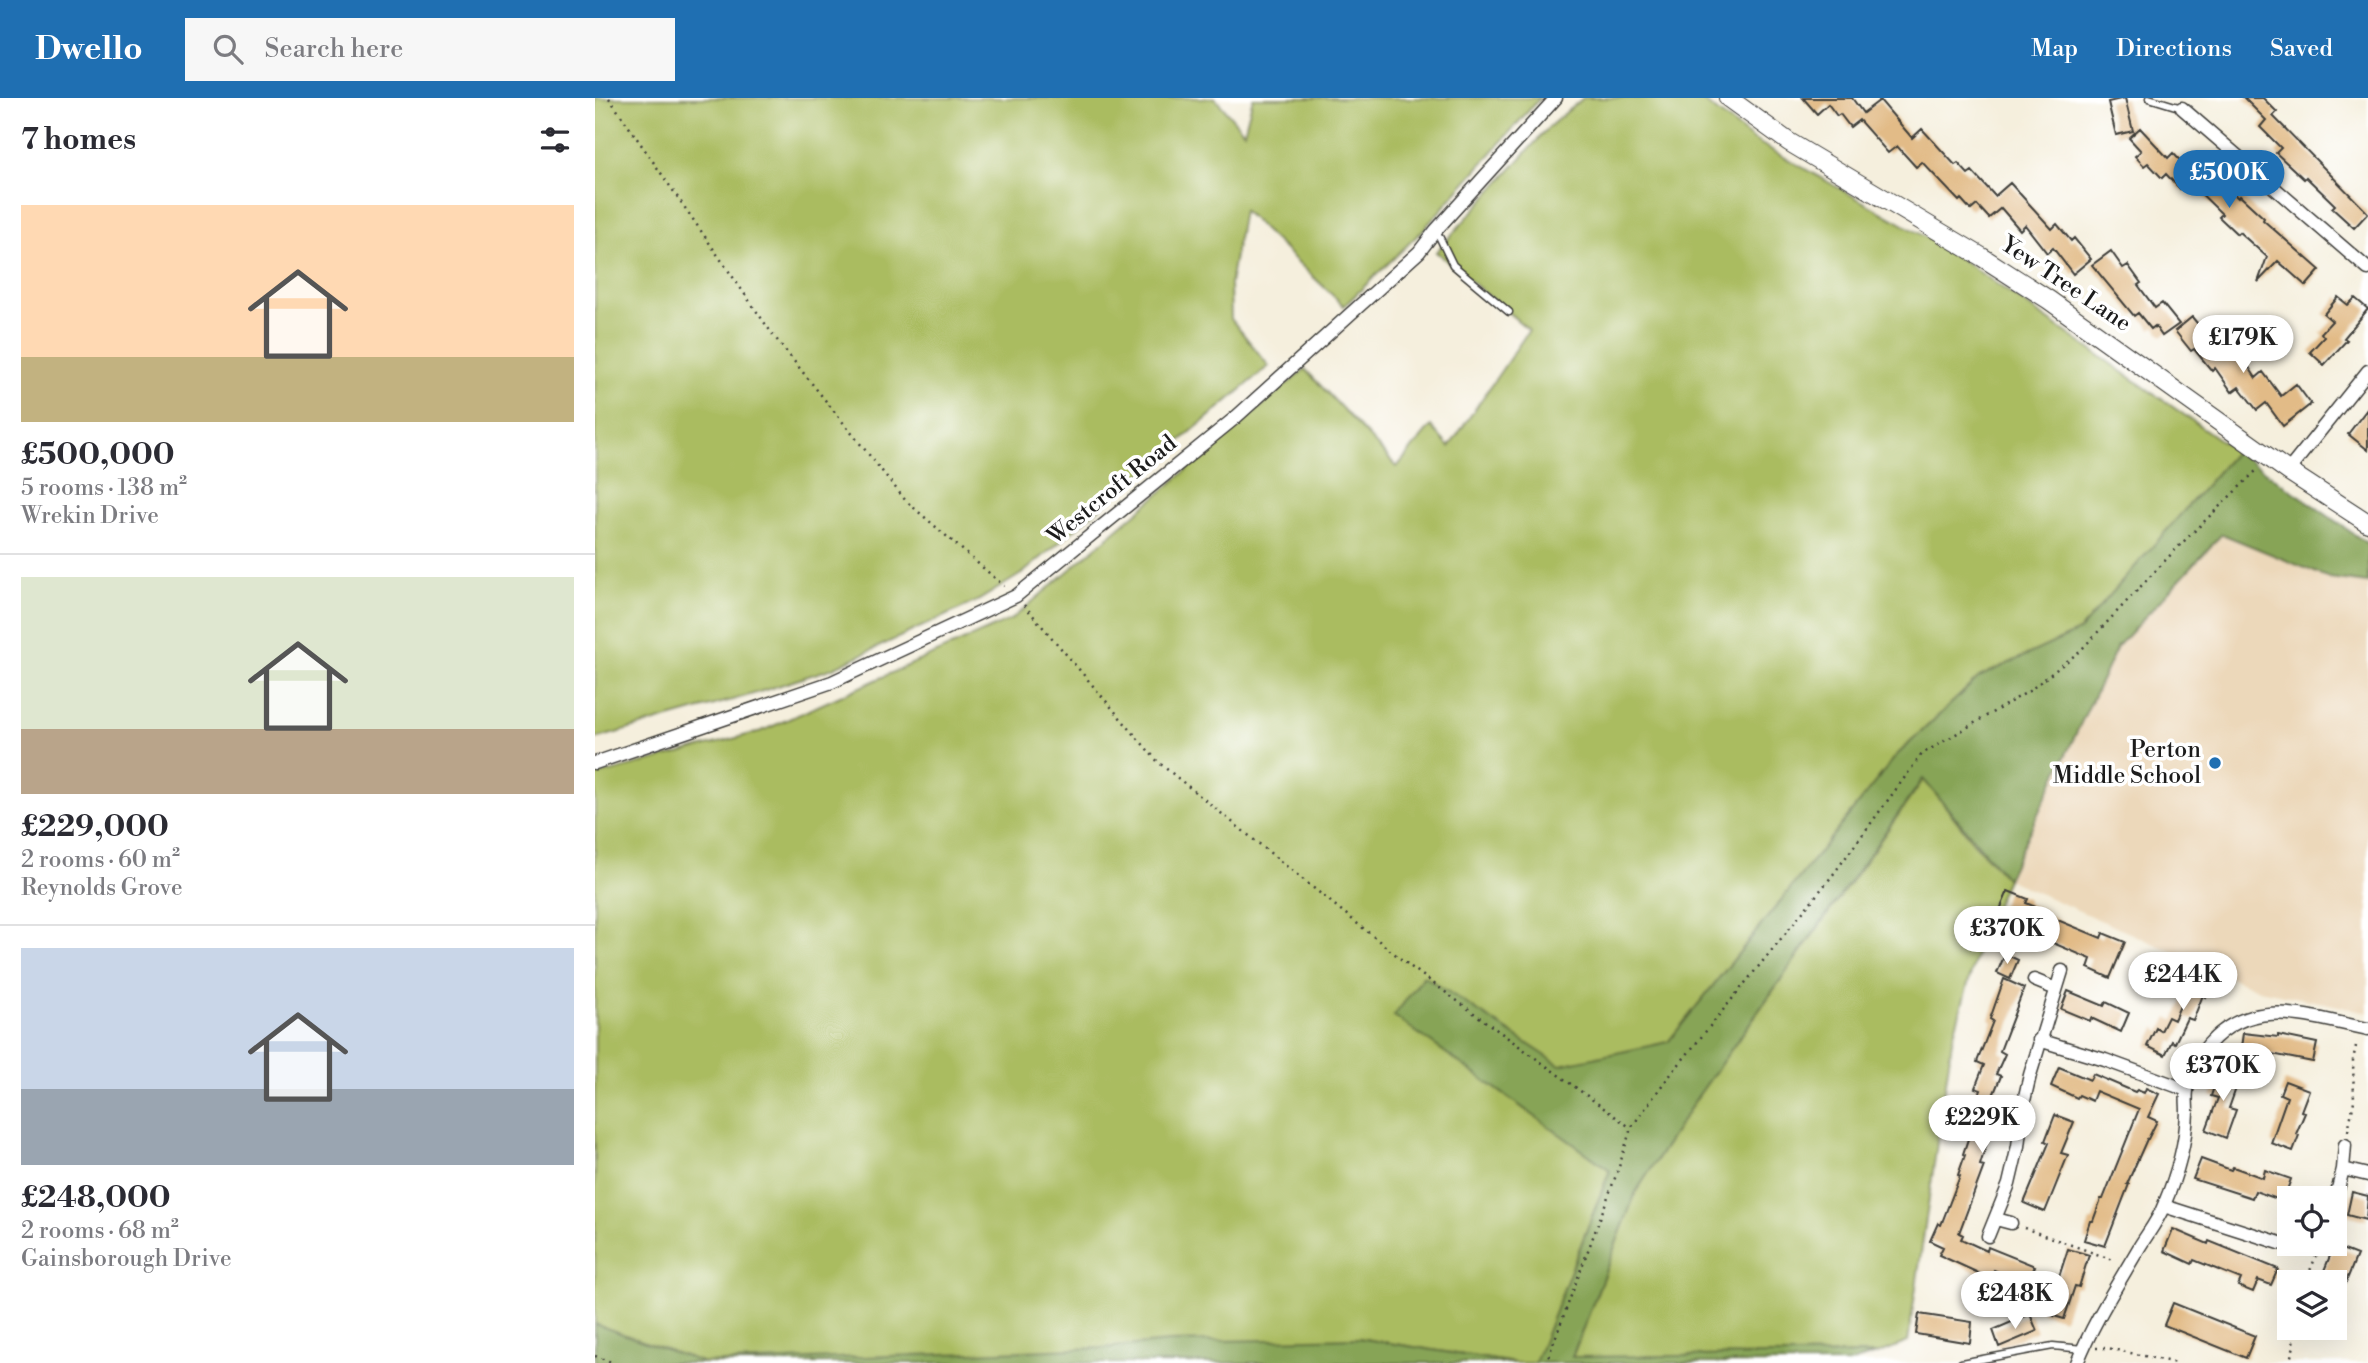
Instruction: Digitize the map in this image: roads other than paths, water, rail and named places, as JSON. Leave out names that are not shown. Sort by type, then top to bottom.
[{"type":"street","name":"Westcroft Road","points":[[595,763],[832,682],[1016,596],[1235,418],[1419,252],[1556,98]]},
{"type":"street","name":"Yew Tree Lane","points":[[1728,98],[1789,142],[2049,300],[2288,471],[2368,523]]},
{"type":"street","points":[[2182,108],[2368,269]]},
{"type":"street","points":[[2288,471],[2368,371]]},
{"type":"street","points":[[1988,1236],[2009,1184],[2018,1146],[2023,1105],[2039,1040],[2062,971]]},
{"type":"street","points":[[2034,981],[2056,989]]},
{"type":"street","points":[[2077,1363],[2164,1206],[2182,1148],[2187,1090],[2196,1062],[2208,1046],[2224,1029],[2241,1020],[2267,1012],[2293,1014],[2364,1028]]},
{"type":"street","points":[[2039,1040],[2105,1060],[2187,1090]]},
{"type":"street","points":[[2339,1186],[2345,1145]]},
{"type":"street","points":[[2343,1169],[2368,1175]]},
{"type":"street","points":[[2164,1206],[2277,1242]]},
{"type":"street","points":[[1996,1219],[2011,1223]]},
{"type":"lane","points":[[2149,98],[2182,108]]},
{"type":"lane","points":[[1436,230],[1453,265],[1509,312]]},
{"type":"lane","points":[[1961,1363],[2053,1346],[2083,1349]]},
{"type":"place","name":"Perton Middle School","points":[[2215,763]]}]
